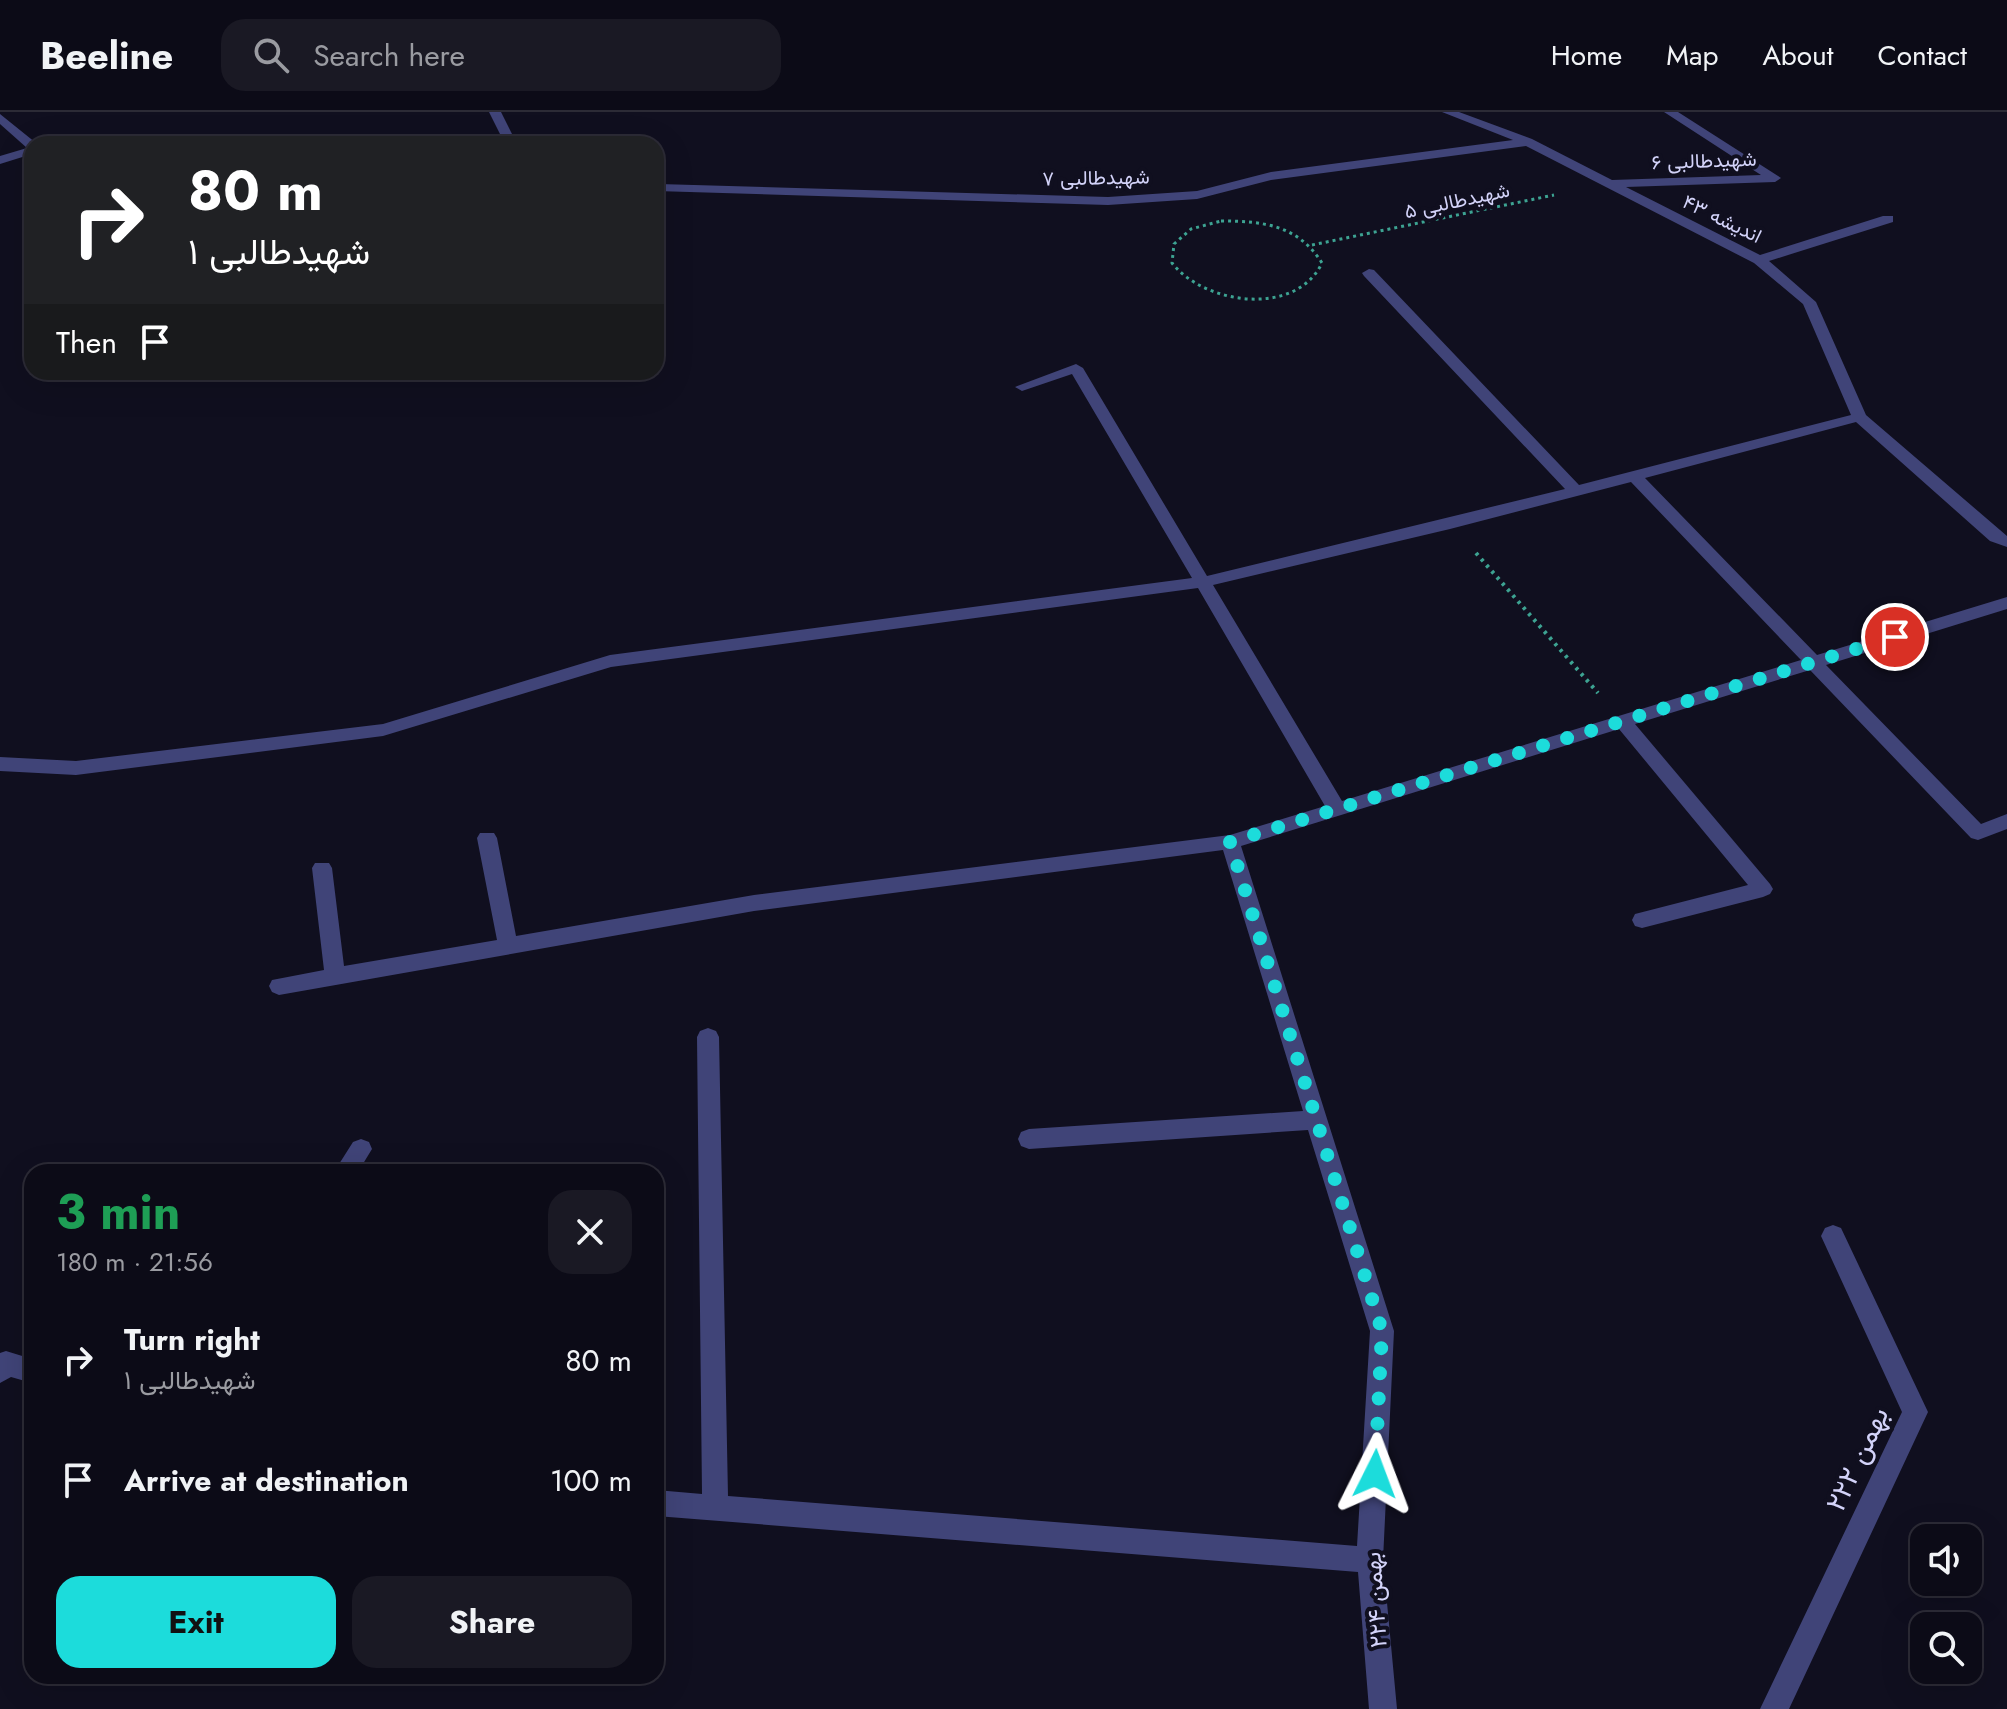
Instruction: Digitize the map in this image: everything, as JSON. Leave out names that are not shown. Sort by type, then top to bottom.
[{"type":"street","points":[[495,112],[507,136]]},
{"type":"street","name":"اندیشه ۴۳","points":[[1448,112],[1528,142],[1759,260],[1809,302],[1859,417],[1996,537],[2007,542]]},
{"type":"street","name":"شهیدطالبی ۶","points":[[1607,185],[1775,178],[1670,112]]},
{"type":"street","points":[[0,118],[24,140]]},
{"type":"street","name":"شهیدطالبی ۷","points":[[664,188],[1108,201],[1197,195],[1271,176],[1528,142]]},
{"type":"street","points":[[0,160],[24,151]]},
{"type":"street","points":[[1759,260],[1888,219]]},
{"type":"street","points":[[1369,273],[1575,491]]},
{"type":"street","points":[[1022,387],[1076,368],[1337,809]]},
{"type":"street","points":[[0,764],[76,768],[383,730],[610,661],[1203,582],[1450,524],[1859,417]]},
{"type":"street","points":[[1634,476],[1978,833],[2007,821]]},
{"type":"street","points":[[279,986],[754,903],[1230,842],[2007,603]]},
{"type":"street","points":[[1622,721],[1763,889],[1642,920]]},
{"type":"street","points":[[487,838],[508,946]]},
{"type":"street","name":"۲۲بهمن ۴","points":[[1230,842],[1382,1331],[1370,1560],[1383,1709]]},
{"type":"street","points":[[322,868],[335,976]]},
{"type":"street","points":[[708,1037],[715,1508]]},
{"type":"street","points":[[1029,1139],[1316,1120]]},
{"type":"street","points":[[351,1164],[361,1149]]},
{"type":"street","name":"۲۲بهمن ۲","points":[[1774,1709],[1915,1412],[1833,1236]]},
{"type":"street","points":[[0,1371],[6,1363],[24,1369]]},
{"type":"street","points":[[664,1504],[1370,1560]]},
{"type":"path","name":"شهیدطالبی ۵","points":[[1312,245],[1607,185]]},
{"type":"path","points":[[1221,221],[1256,221],[1289,230],[1312,245],[1322,263],[1313,281],[1288,294],[1253,299],[1217,294],[1187,281],[1172,263],[1174,244],[1191,229],[1221,221]]},
{"type":"path","points":[[1450,524],[1622,721]]},
{"type":"route","points":[[1375,1474],[1382,1331],[1230,842],[1895,637]]}]
